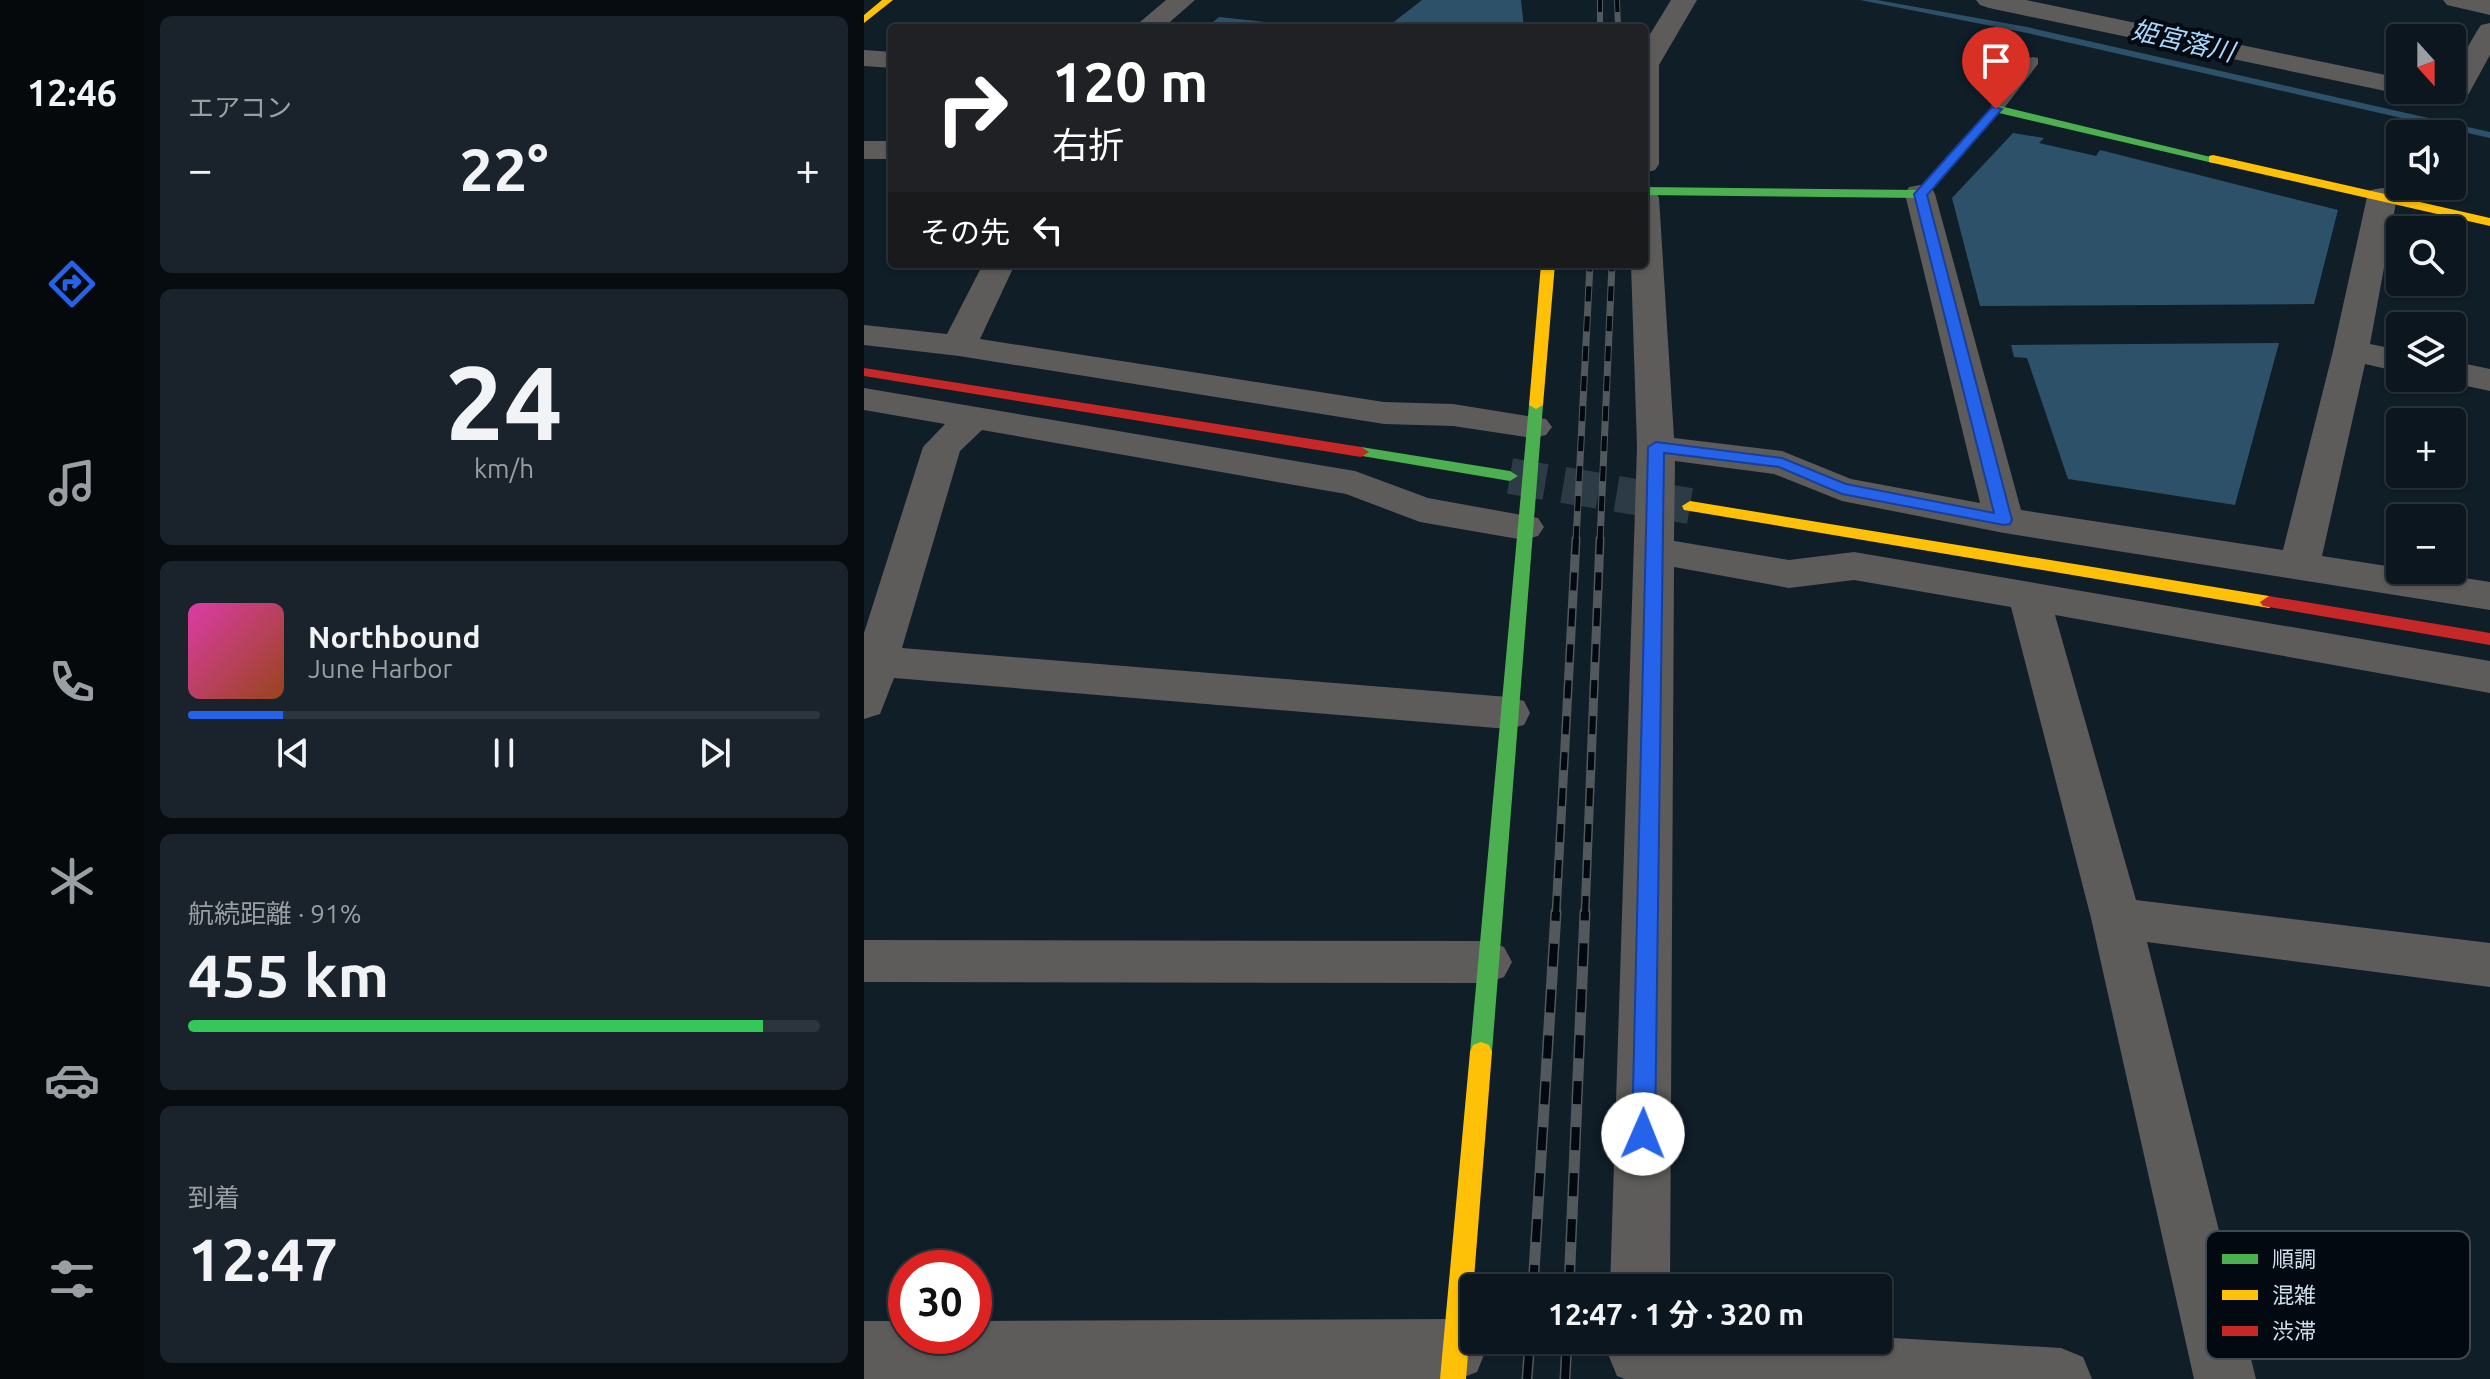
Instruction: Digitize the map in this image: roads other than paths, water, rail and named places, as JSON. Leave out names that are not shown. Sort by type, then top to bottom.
[{"type":"street","points":[[864,20],[888,0]]},
{"type":"street","points":[[1151,24],[1182,0]]},
{"type":"street","points":[[1648,60],[1684,0]]},
{"type":"street","points":[[1989,0],[2386,83]]},
{"type":"street","points":[[2456,0],[2490,7]]},
{"type":"street","points":[[2466,96],[2490,31]]},
{"type":"street","points":[[864,58],[888,60]]},
{"type":"street","points":[[1648,191],[1920,194],[1996,109],[2490,222]]},
{"type":"street","points":[[864,150],[888,150]]},
{"type":"street","points":[[1920,194],[2004,520]]},
{"type":"street","points":[[2299,566],[2351,351],[2382,197]]},
{"type":"street","points":[[959,346],[997,268]]},
{"type":"street","points":[[872,1361],[1454,1364],[1548,268]]},
{"type":"street","points":[[1640,1274],[1656,551],[1656,447],[1647,268]]},
{"type":"street","points":[[864,335],[959,346],[1384,413],[1453,415],[1533,427]]},
{"type":"street","points":[[2351,351],[2386,358]]},
{"type":"street","points":[[864,372],[1510,476]]},
{"type":"street","points":[[2466,375],[2490,380]]},
{"type":"street","points":[[864,399],[1355,483],[1420,509],[1524,527]]},
{"type":"street","points":[[864,703],[942,447],[975,417]]},
{"type":"street","points":[[1656,447],[1782,463],[1842,489],[2004,520],[2490,596]]},
{"type":"street","points":[[1690,506],[2490,639]]},
{"type":"street","points":[[1656,551],[1789,574],[1854,566],[2490,677]]},
{"type":"street","points":[[2029,597],[2116,918],[2206,1299]]},
{"type":"street","points":[[878,661],[1508,713]]},
{"type":"street","points":[[2116,918],[2490,965]]},
{"type":"street","points":[[864,961],[1486,962]]},
{"type":"street","points":[[1639,1358],[2061,1379]]},
{"type":"street","points":[[2220,1359],[2225,1379]]},
{"type":"lane","points":[[1996,109],[2033,61]]},
{"type":"water","points":[[1422,0],[1521,0],[1524,24],[1391,24]]},
{"type":"water","points":[[1219,17],[1283,24],[1211,24]]},
{"type":"water","points":[[2013,133],[2044,138],[2039,143],[2096,156],[2100,150],[2338,210],[2314,304],[1980,306],[1952,198]]},
{"type":"water","points":[[2279,343],[2235,505],[2068,479],[2027,358],[2014,357],[2011,345]]},
{"type":"waterway","name":"姫宮落川","points":[[1864,0],[2027,30],[2490,135]]},
{"type":"tunnel","points":[[1510,476],[1690,506]]},
{"type":"railway","points":[[1600,0],[1600,24]]},
{"type":"railway","points":[[1617,0],[1618,24]]},
{"type":"railway","points":[[1576,541],[1590,268]]},
{"type":"railway","points":[[1600,541],[1612,268]]},
{"type":"railway","points":[[1556,914],[1576,539]]},
{"type":"railway","points":[[1585,914],[1600,539]]},
{"type":"railway","points":[[1534,1274],[1556,912]]},
{"type":"railway","points":[[1570,1274],[1585,912]]},
{"type":"railway","points":[[1527,1379],[1529,1354]]},
{"type":"railway","points":[[1565,1379],[1566,1354]]}]
